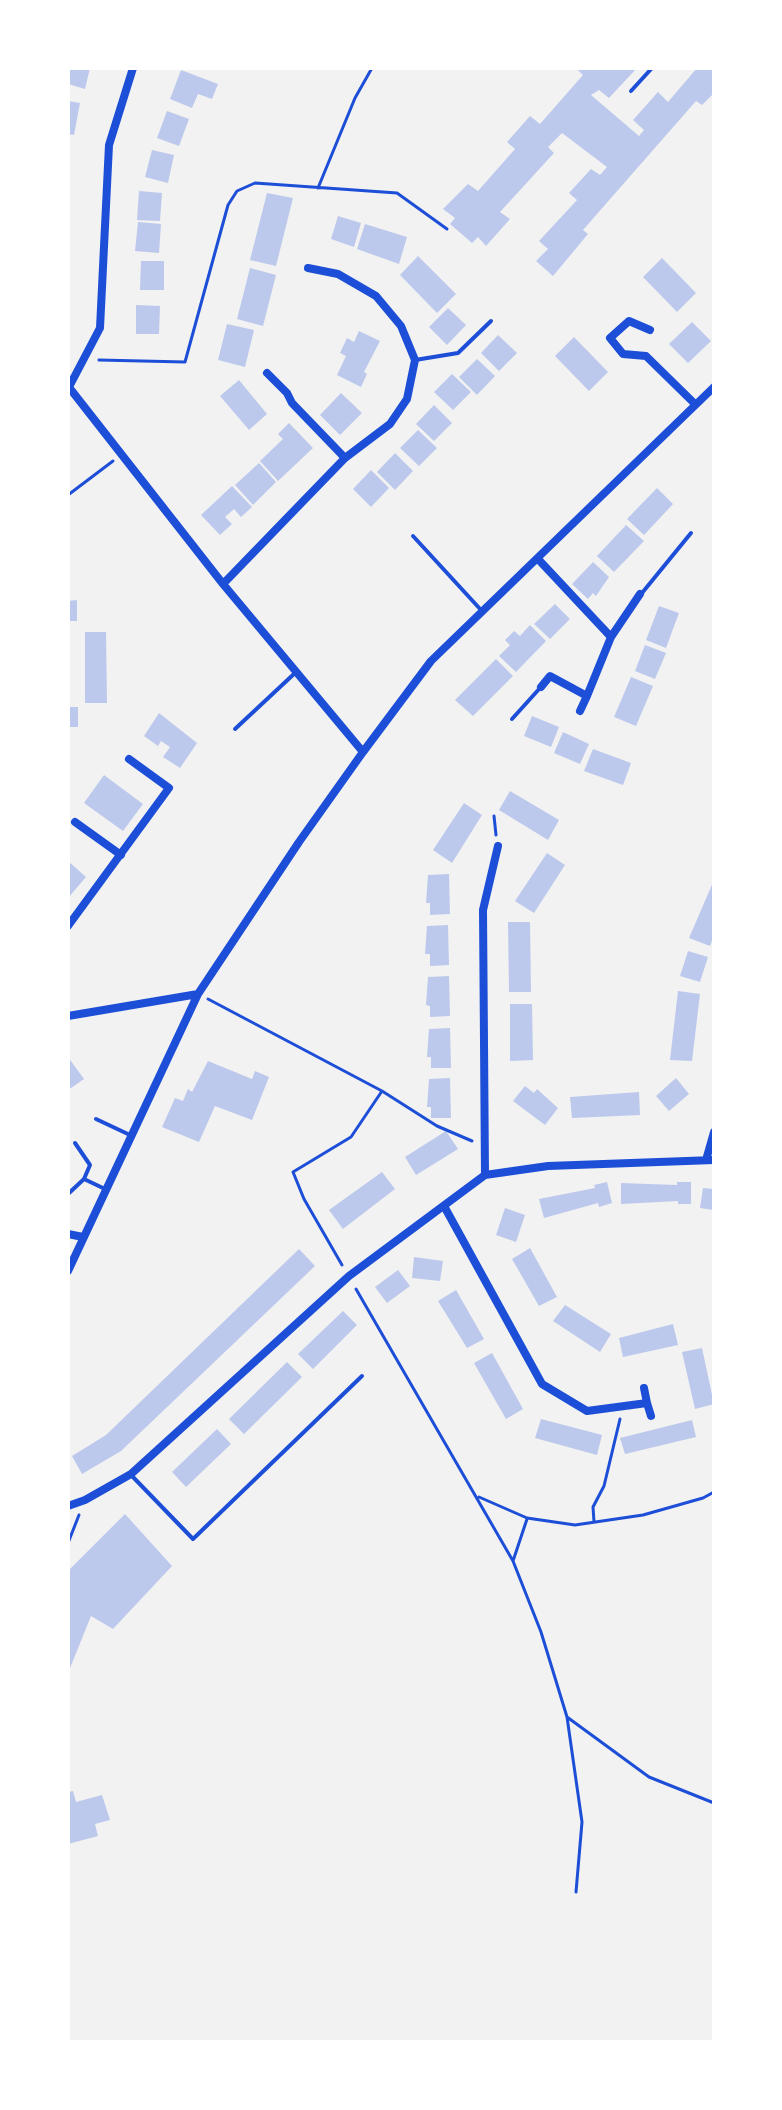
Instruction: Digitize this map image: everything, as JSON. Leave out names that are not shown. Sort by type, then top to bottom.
[{"type":"street","points":[[133,68],[109,145],[100,328],[69,386],[223,584],[363,752]]},
{"type":"street","points":[[223,584],[251,562],[345,458],[390,424],[407,399],[415,360],[401,326],[376,296],[338,274],[308,268]]},
{"type":"street","points":[[650,330],[629,321],[610,338],[623,354],[646,356],[695,404]]},
{"type":"street","points":[[267,373],[345,458]]},
{"type":"street","points":[[68,1271],[198,994],[363,752],[431,661],[714,387]]},
{"type":"street","points":[[538,559],[611,637]]},
{"type":"street","points":[[580,711],[611,637],[640,594]]},
{"type":"street","points":[[541,687],[550,676],[587,696]]},
{"type":"street","points":[[68,926],[169,788],[129,759]]},
{"type":"street","points":[[75,822],[121,855]]},
{"type":"street","points":[[485,1175],[483,910],[498,846]]},
{"type":"street","points":[[68,1016],[198,994]]},
{"type":"street","points":[[68,1506],[131,1474],[349,1276],[485,1175],[548,1166],[710,1160],[714,1132]]},
{"type":"street","points":[[444,1206],[542,1384],[587,1411],[647,1403]]},
{"type":"street","points":[[68,1234],[83,1237]]},
{"type":"street","points":[[644,1388],[651,1416]]},
{"type":"lane","points":[[631,91],[652,68]]},
{"type":"lane","points":[[415,360],[458,353],[491,321]]},
{"type":"lane","points":[[640,594],[691,533]]},
{"type":"lane","points":[[413,536],[483,612]]},
{"type":"lane","points":[[235,729],[296,672]]},
{"type":"lane","points":[[512,719],[541,687]]},
{"type":"lane","points":[[96,1119],[131,1136]]},
{"type":"lane","points":[[68,1194],[84,1179],[90,1165],[75,1143]]},
{"type":"lane","points":[[84,1179],[105,1189]]},
{"type":"lane","points":[[131,1474],[193,1539],[362,1376]]},
{"type":"path","points":[[318,188],[355,98],[372,68]]},
{"type":"path","points":[[83,360],[185,362],[228,205],[237,191],[255,183],[397,193],[447,229]]},
{"type":"path","points":[[68,495],[122,454]]},
{"type":"path","points":[[494,816],[498,846]]},
{"type":"path","points":[[198,994],[382,1091],[437,1126],[485,1146]]},
{"type":"path","points":[[382,1091],[351,1137],[293,1172],[304,1199],[513,1561],[541,1632],[567,1717],[582,1822],[576,1892]]},
{"type":"path","points":[[594,1522],[593,1507],[604,1486],[623,1408]]},
{"type":"path","points":[[477,1496],[527,1518],[575,1525],[643,1515],[714,1492]]},
{"type":"path","points":[[68,1543],[85,1500]]},
{"type":"path","points":[[513,1561],[527,1518]]},
{"type":"path","points":[[567,1717],[649,1777],[714,1803]]},
{"type":"building","points":[[68,68],[90,68],[85,89],[68,84]]},
{"type":"building","points":[[576,68],[637,68],[609,98],[599,90],[591,95],[639,136],[644,130],[633,120],[658,92],[668,102],[697,68],[714,68],[714,93],[702,105],[696,101],[583,230],[588,234],[553,276],[536,261],[548,249],[539,241],[577,200],[569,193],[591,169],[600,175],[607,167],[562,133],[548,147],[554,153],[500,212],[510,219],[486,246],[478,237],[472,243],[450,224],[455,218],[443,209],[468,184],[478,191],[515,149],[507,142],[530,116],[540,124],[583,75]]},
{"type":"building","points":[[181,70],[218,84],[212,99],[198,94],[192,108],[170,99]]},
{"type":"building","points":[[68,101],[80,103],[74,135],[68,134]]},
{"type":"building","points":[[167,111],[189,119],[179,146],[157,138]]},
{"type":"building","points":[[152,150],[174,155],[168,183],[145,177]]},
{"type":"building","points":[[139,191],[162,193],[160,221],[137,220]]},
{"type":"building","points":[[267,193],[293,198],[276,266],[250,260]]},
{"type":"building","points":[[338,216],[361,223],[354,247],[331,239]]},
{"type":"building","points":[[138,222],[161,224],[159,253],[135,251]]},
{"type":"building","points":[[365,224],[407,237],[399,264],[357,249]]},
{"type":"building","points":[[418,256],[456,294],[437,313],[400,275]]},
{"type":"building","points":[[662,258],[696,293],[677,312],[643,277]]},
{"type":"building","points":[[141,261],[164,261],[164,290],[140,290]]},
{"type":"building","points":[[250,268],[276,275],[263,326],[237,319]]},
{"type":"building","points":[[136,305],[160,306],[159,334],[136,334]]},
{"type":"building","points":[[448,308],[466,325],[447,345],[429,327]]},
{"type":"building","points":[[692,322],[711,341],[688,363],[669,344]]},
{"type":"building","points":[[227,324],[254,330],[245,367],[218,360]]},
{"type":"building","points":[[359,331],[380,341],[364,372],[367,374],[361,387],[337,375],[346,356],[340,353],[347,338],[354,342]]},
{"type":"building","points":[[498,335],[517,353],[499,371],[481,353]]},
{"type":"building","points":[[574,337],[608,372],[589,391],[555,356]]},
{"type":"building","points":[[477,359],[495,376],[477,395],[459,377]]},
{"type":"building","points":[[452,374],[471,392],[453,410],[434,392]]},
{"type":"building","points":[[239,380],[267,414],[249,430],[220,396]]},
{"type":"building","points":[[341,393],[362,413],[340,435],[320,415]]},
{"type":"building","points":[[434,405],[452,423],[434,441],[416,424]]},
{"type":"building","points":[[289,423],[313,448],[278,481],[260,461],[283,439],[278,434]]},
{"type":"building","points":[[418,430],[437,448],[419,466],[400,448]]},
{"type":"building","points":[[395,453],[413,471],[395,490],[377,472]]},
{"type":"building","points":[[259,463],[276,482],[253,505],[235,485]]},
{"type":"building","points":[[371,470],[389,488],[371,507],[353,489]]},
{"type":"building","points":[[232,486],[252,507],[241,517],[234,509],[225,517],[232,524],[220,535],[201,515]]},
{"type":"building","points":[[657,488],[673,504],[644,535],[627,519]]},
{"type":"building","points":[[626,525],[644,541],[614,572],[597,556]]},
{"type":"building","points":[[593,562],[609,577],[596,596],[593,593],[588,599],[572,584]]},
{"type":"building","points":[[77,600],[77,621],[68,621],[68,601]]},
{"type":"building","points":[[555,604],[570,619],[550,639],[534,624]]},
{"type":"building","points":[[659,606],[679,613],[666,648],[646,640]]},
{"type":"building","points":[[530,625],[546,641],[516,672],[499,656],[510,645],[505,640],[514,631],[520,636]]},
{"type":"building","points":[[85,632],[106,632],[107,703],[85,703]]},
{"type":"building","points":[[645,645],[666,653],[655,679],[635,671]]},
{"type":"building","points":[[496,659],[513,676],[473,716],[455,700]]},
{"type":"building","points":[[631,677],[653,686],[636,726],[614,717]]},
{"type":"building","points":[[68,707],[78,707],[78,727],[68,727]]},
{"type":"building","points":[[159,713],[197,743],[180,768],[163,757],[170,747],[161,741],[158,746],[144,736]]},
{"type":"building","points":[[532,716],[559,727],[551,747],[524,736]]},
{"type":"building","points":[[563,732],[589,744],[580,764],[554,753]]},
{"type":"building","points":[[593,749],[631,763],[623,785],[584,771]]},
{"type":"building","points":[[104,775],[143,804],[123,831],[84,803]]},
{"type":"building","points":[[510,791],[559,820],[548,840],[499,810]]},
{"type":"building","points":[[464,803],[482,815],[452,863],[433,850]]},
{"type":"building","points":[[547,853],[565,865],[534,913],[515,901]]},
{"type":"building","points":[[68,861],[86,877],[68,898]]},
{"type":"building","points":[[449,874],[450,914],[430,915],[430,903],[426,903],[428,875]]},
{"type":"building","points":[[714,880],[714,935],[710,946],[689,938]]},
{"type":"building","points":[[508,922],[530,922],[531,992],[509,992]]},
{"type":"building","points":[[448,925],[449,965],[430,966],[430,954],[425,954],[427,926]]},
{"type":"building","points":[[688,951],[708,957],[700,982],[680,976]]},
{"type":"building","points":[[449,976],[450,1016],[430,1017],[430,1006],[426,1005],[428,977]]},
{"type":"building","points":[[678,991],[700,994],[692,1061],[670,1060]]},
{"type":"building","points":[[510,1004],[532,1004],[533,1060],[510,1061]]},
{"type":"building","points":[[450,1028],[451,1068],[431,1068],[431,1057],[427,1057],[429,1029]]},
{"type":"building","points":[[68,1057],[84,1079],[68,1090]]},
{"type":"building","points":[[208,1061],[252,1079],[255,1071],[269,1077],[252,1120],[215,1106],[199,1142],[162,1127],[175,1098],[183,1101],[188,1089],[192,1092]]},
{"type":"building","points":[[450,1078],[451,1118],[431,1118],[431,1107],[427,1107],[429,1079]]},
{"type":"building","points":[[676,1078],[689,1094],[669,1111],[656,1096]]},
{"type":"building","points":[[525,1086],[534,1093],[537,1089],[558,1108],[545,1125],[513,1101]]},
{"type":"building","points":[[639,1092],[640,1115],[572,1118],[570,1097]]},
{"type":"building","points":[[446,1131],[458,1149],[416,1175],[405,1157]]},
{"type":"building","points":[[382,1172],[395,1189],[343,1229],[329,1210]]},
{"type":"building","points":[[607,1182],[612,1203],[599,1207],[598,1203],[544,1218],[539,1199],[595,1188],[594,1185]]},
{"type":"building","points":[[677,1182],[691,1182],[691,1204],[678,1204],[678,1201],[621,1204],[621,1183],[677,1185]]},
{"type":"building","points":[[703,1188],[714,1189],[714,1210],[700,1208]]},
{"type":"building","points":[[505,1208],[525,1215],[516,1242],[496,1235]]},
{"type":"building","points":[[530,1248],[557,1297],[539,1306],[512,1259]]},
{"type":"building","points":[[299,1249],[315,1266],[121,1451],[82,1474],[72,1456],[106,1435]]},
{"type":"building","points":[[414,1257],[443,1261],[440,1281],[412,1278]]},
{"type":"building","points":[[398,1270],[410,1286],[387,1303],[375,1287]]},
{"type":"building","points":[[456,1290],[484,1339],[467,1348],[438,1301]]},
{"type":"building","points":[[565,1305],[611,1334],[600,1352],[553,1321]]},
{"type":"building","points":[[343,1311],[357,1325],[313,1369],[298,1354]]},
{"type":"building","points":[[673,1324],[678,1345],[623,1357],[619,1338]]},
{"type":"building","points":[[702,1348],[714,1404],[695,1409],[682,1352]]},
{"type":"building","points":[[492,1353],[523,1409],[506,1419],[474,1363]]},
{"type":"building","points":[[287,1362],[302,1377],[244,1434],[229,1419]]},
{"type":"building","points":[[541,1419],[602,1435],[597,1455],[535,1438]]},
{"type":"building","points":[[692,1420],[696,1437],[625,1454],[620,1438]]},
{"type":"building","points":[[217,1429],[231,1444],[186,1487],[172,1472]]},
{"type":"building","points":[[125,1514],[172,1566],[113,1629],[91,1616],[68,1673],[68,1571]]},
{"type":"building","points":[[73,1791],[76,1802],[102,1795],[110,1820],[95,1824],[98,1836],[68,1844],[68,1792]]}]
